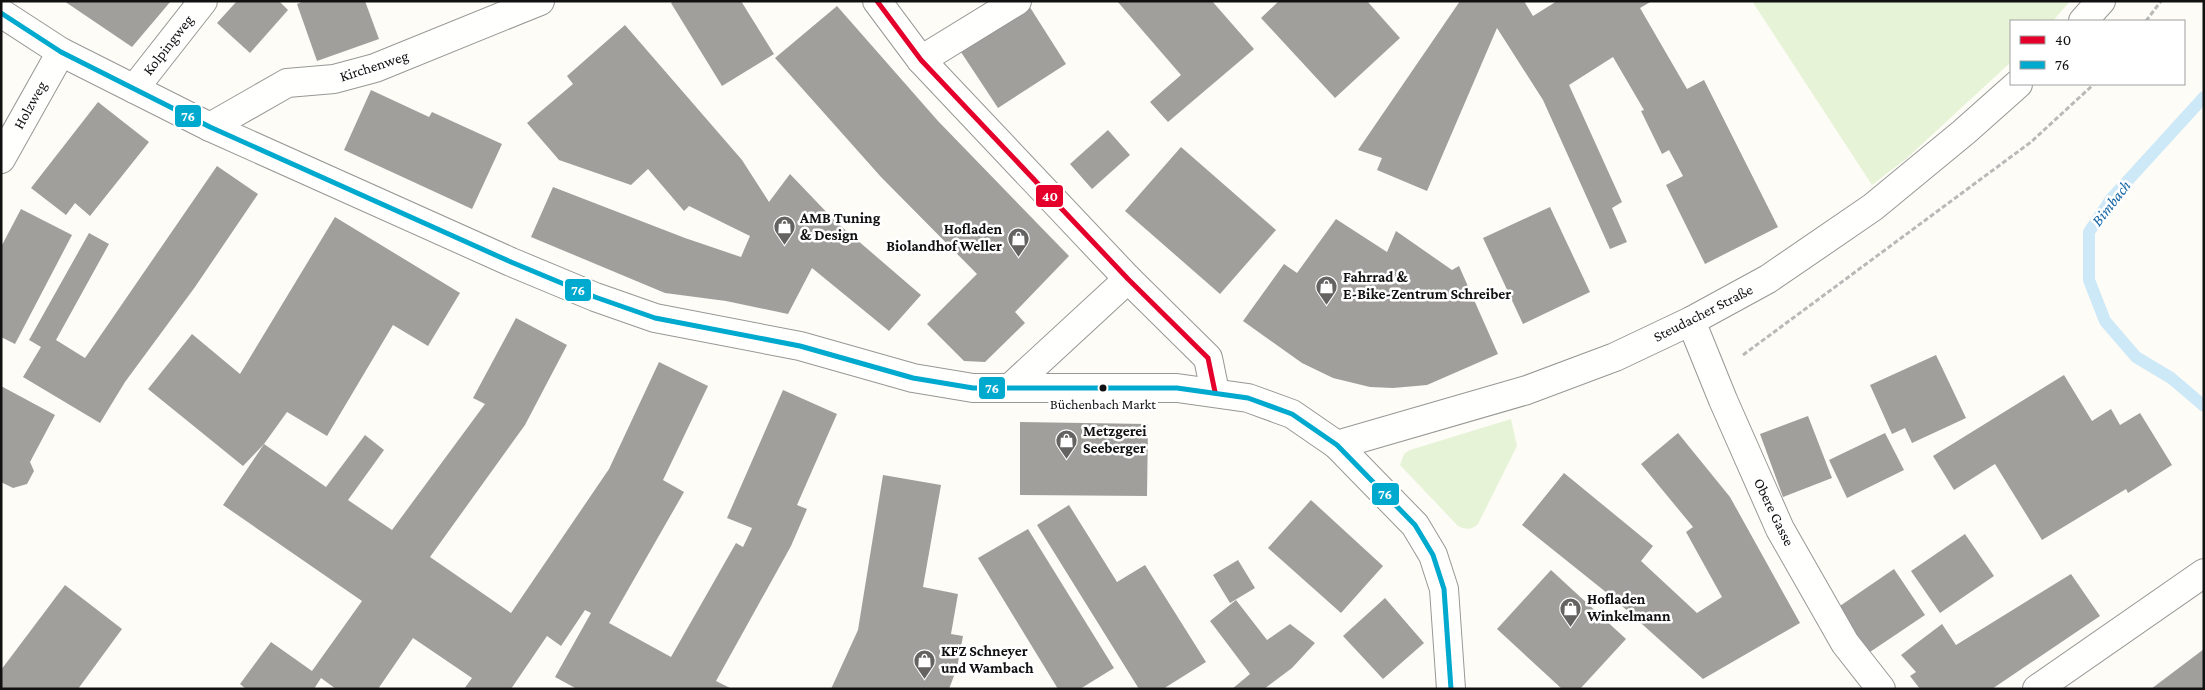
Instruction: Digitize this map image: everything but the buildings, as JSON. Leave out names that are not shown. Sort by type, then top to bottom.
[{"type":"street","name":"Kolpingweg","points":[[134,89],[203,1]]},
{"type":"street","name":"Kirchenweg","points":[[210,126],[287,83],[334,79],[375,68],[540,1]]},
{"type":"street","points":[[877,1],[921,60],[1128,278],[1208,358],[1215,392]]},
{"type":"street","points":[[921,60],[1017,1]]},
{"type":"street","points":[[2084,20],[2101,1]]},
{"type":"street","points":[[1,13],[61,52],[210,126],[511,262],[595,297],[655,318],[800,346],[913,378],[974,388],[1177,388],[1248,398],[1292,414],[1336,445],[1415,525],[1434,555],[1444,589],[1451,689]]},
{"type":"street","name":"Holzweg","points":[[1,159],[61,52]]},
{"type":"street","name":"Steudacher Straße","points":[[1336,445],[1527,390],[1616,357],[1691,321],[1768,279],[1873,207],[1964,132],[2017,85]]},
{"type":"street","points":[[1011,387],[1128,278]]},
{"type":"street","name":"Obere Gasse","points":[[1691,321],[1713,377],[1780,529],[1845,643],[1881,689]]},
{"type":"street","points":[[2038,689],[2204,573]]},
{"type":"path","points":[[2147,20],[2161,1]]},
{"type":"path","points":[[1713,377],[2031,142],[2093,85]]},
{"type":"green space","points":[[1752,1],[2070,1],[2054,20],[2010,20],[2010,63],[1907,158],[1872,185]]},
{"type":"green space","points":[[1511,419],[1517,446],[1478,524],[1471,528],[1466,529],[1458,526],[1400,465],[1404,454],[1410,450]]},
{"type":"waterway","name":"Bimbach","points":[[2204,97],[2111,199],[2089,232],[2089,280],[2105,321],[2136,357],[2171,378],[2204,406]]},
{"type":"transit line","name":"40","points":[[877,1],[921,60],[1128,279],[1208,358],[1215,392]]},
{"type":"transit line","name":"76","points":[[1,13],[61,52],[210,127],[511,262],[595,297],[655,318],[800,346],[913,378],[973,388],[1177,388],[1248,398],[1292,414],[1337,445],[1415,525],[1433,555],[1444,589],[1451,689]]},
{"type":"place","name":"AMB Tuning & Design","points":[[784,246]]},
{"type":"place","name":"Hofladen Biolandhof Weller","points":[[1018,257]]},
{"type":"place","name":"Fahrrad & E-Bike-Zentrum Schreiber","points":[[1327,305]]},
{"type":"place","name":"Büchenbach Markt","points":[[1103,388]]},
{"type":"place","name":"Metzgerei Seeberger","points":[[1067,459]]},
{"type":"place","name":"Hofladen Winkelmann","points":[[1571,627]]},
{"type":"place","name":"KFZ Schneyer und Wambach","points":[[925,679]]}]
